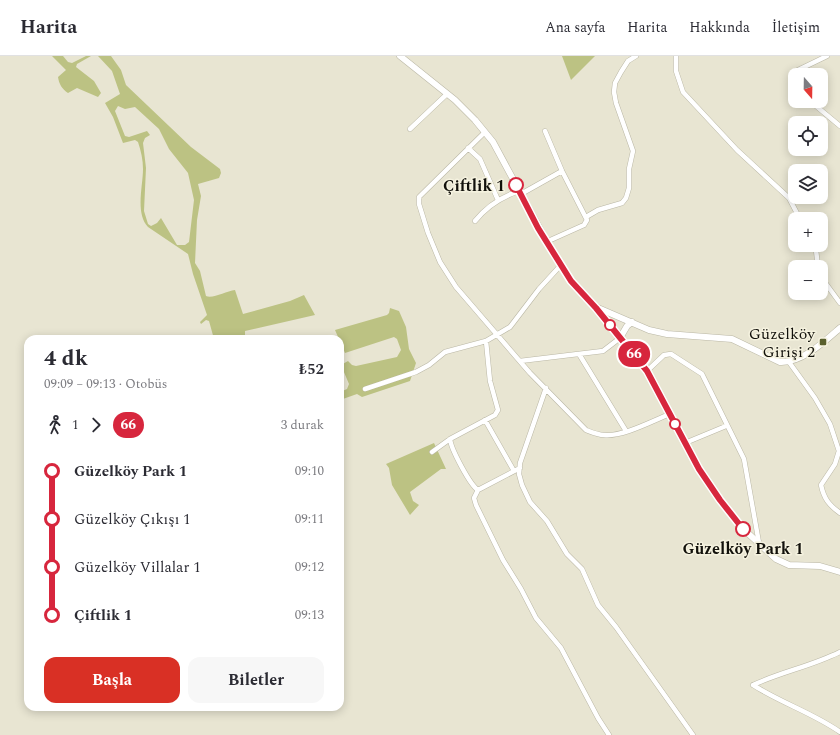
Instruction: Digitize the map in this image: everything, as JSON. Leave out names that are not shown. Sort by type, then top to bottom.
[{"type":"street","points":[[400,56],[447,94],[475,120],[493,142],[546,242],[571,281],[596,308],[647,371],[699,469],[740,526],[776,559],[789,565],[820,566],[840,572]]},
{"type":"street","points":[[586,217],[598,210],[622,203],[627,195],[633,150],[616,103],[614,92],[615,83],[621,72],[628,61],[636,56]]},
{"type":"street","points":[[676,56],[676,71],[683,92],[737,150],[789,198],[796,212]]},
{"type":"street","points":[[802,68],[827,56]]},
{"type":"street","points":[[410,129],[447,94]]},
{"type":"street","points":[[818,108],[840,126]]},
{"type":"street","points":[[485,132],[420,194],[419,204],[423,219],[440,262],[456,288],[520,361],[586,430],[604,435],[626,431],[670,414]]},
{"type":"street","points":[[545,132],[562,171],[587,221],[584,225],[546,242]]},
{"type":"street","points":[[468,148],[480,159],[498,200]]},
{"type":"street","points":[[475,221],[483,211],[498,200],[520,192],[562,171]]},
{"type":"street","points":[[365,388],[382,385],[416,372],[428,366],[445,352],[486,341],[510,327],[538,290],[561,265]]},
{"type":"street","points":[[828,287],[840,303]]},
{"type":"street","points":[[596,308],[649,330],[667,334],[732,339],[780,362],[788,362],[800,358],[840,329]]},
{"type":"street","points":[[520,361],[603,351],[620,338],[627,326],[632,322]]},
{"type":"street","points":[[432,452],[450,439],[497,413],[499,408],[490,381],[486,341]]},
{"type":"street","points":[[579,354],[626,431]]},
{"type":"street","points":[[647,371],[664,355],[671,354],[702,374],[716,399],[726,426],[744,459],[759,543]]},
{"type":"street","points":[[788,362],[815,398],[830,424],[839,451],[835,464],[822,485],[824,497],[830,506],[840,513]]},
{"type":"street","points":[[546,388],[520,468],[522,485],[530,502],[547,521],[567,554],[582,569],[598,605],[616,627],[693,735]]},
{"type":"street","points":[[485,420],[514,471]]},
{"type":"street","points":[[685,443],[726,426]]},
{"type":"street","points":[[450,439],[472,485],[478,490]]},
{"type":"street","points":[[520,468],[478,490],[474,498],[476,505],[503,560],[522,590],[536,618],[562,648],[598,718],[609,735]]},
{"type":"street","points":[[840,652],[801,668],[772,676],[753,685],[767,694],[819,718],[840,732]]},
{"type":"green space","points":[[52,56],[63,56],[68,62],[72,63],[86,56],[91,56],[77,64],[76,67],[94,81],[101,93],[98,97],[77,88],[68,93],[61,86],[58,77],[66,70]]},
{"type":"green space","points":[[98,56],[111,56],[121,70],[126,85],[191,147],[220,169],[221,173],[219,178],[198,184],[201,196],[197,220],[195,263],[200,271],[206,296],[216,296],[235,290],[243,314],[290,301],[304,295],[315,315],[245,331],[245,335],[213,335],[209,321],[206,320],[201,324],[200,322],[207,315],[188,254],[148,227],[144,221],[141,207],[143,166],[138,142],[135,140],[123,143],[113,117],[105,103],[120,94],[112,71]],"holes":[[[118,106],[125,109],[135,107],[159,129],[169,149],[188,173],[194,200],[189,242],[185,245],[177,245],[161,218],[157,223],[151,226],[148,224],[144,211],[146,168],[143,143],[145,138],[150,135],[147,131],[129,137],[125,136],[115,111]]]},
{"type":"green space","points":[[562,56],[595,56],[571,80]]},
{"type":"green space","points":[[390,308],[399,311],[406,327],[409,349],[416,363],[410,381],[362,397],[357,394],[344,399],[344,390],[347,389],[349,384],[344,372],[344,363],[348,361],[352,365],[356,366],[397,357],[401,350],[397,339],[394,337],[345,353],[344,335],[337,335],[335,330],[387,315]]},
{"type":"green space","points":[[434,443],[446,469],[441,469],[410,492],[413,501],[419,505],[410,515],[392,485],[389,468],[386,464]]},
{"type":"bus line","name":"66","points":[[516,185],[538,228],[571,281],[596,308],[651,376],[699,469],[720,500],[743,529]]},
{"type":"place","name":"Çiftlik 1","points":[[516,185]]},
{"type":"place","name":"Güzelköy Girişi 2","points":[[823,342]]},
{"type":"place","name":"Güzelköy Park 1","points":[[743,529]]}]
